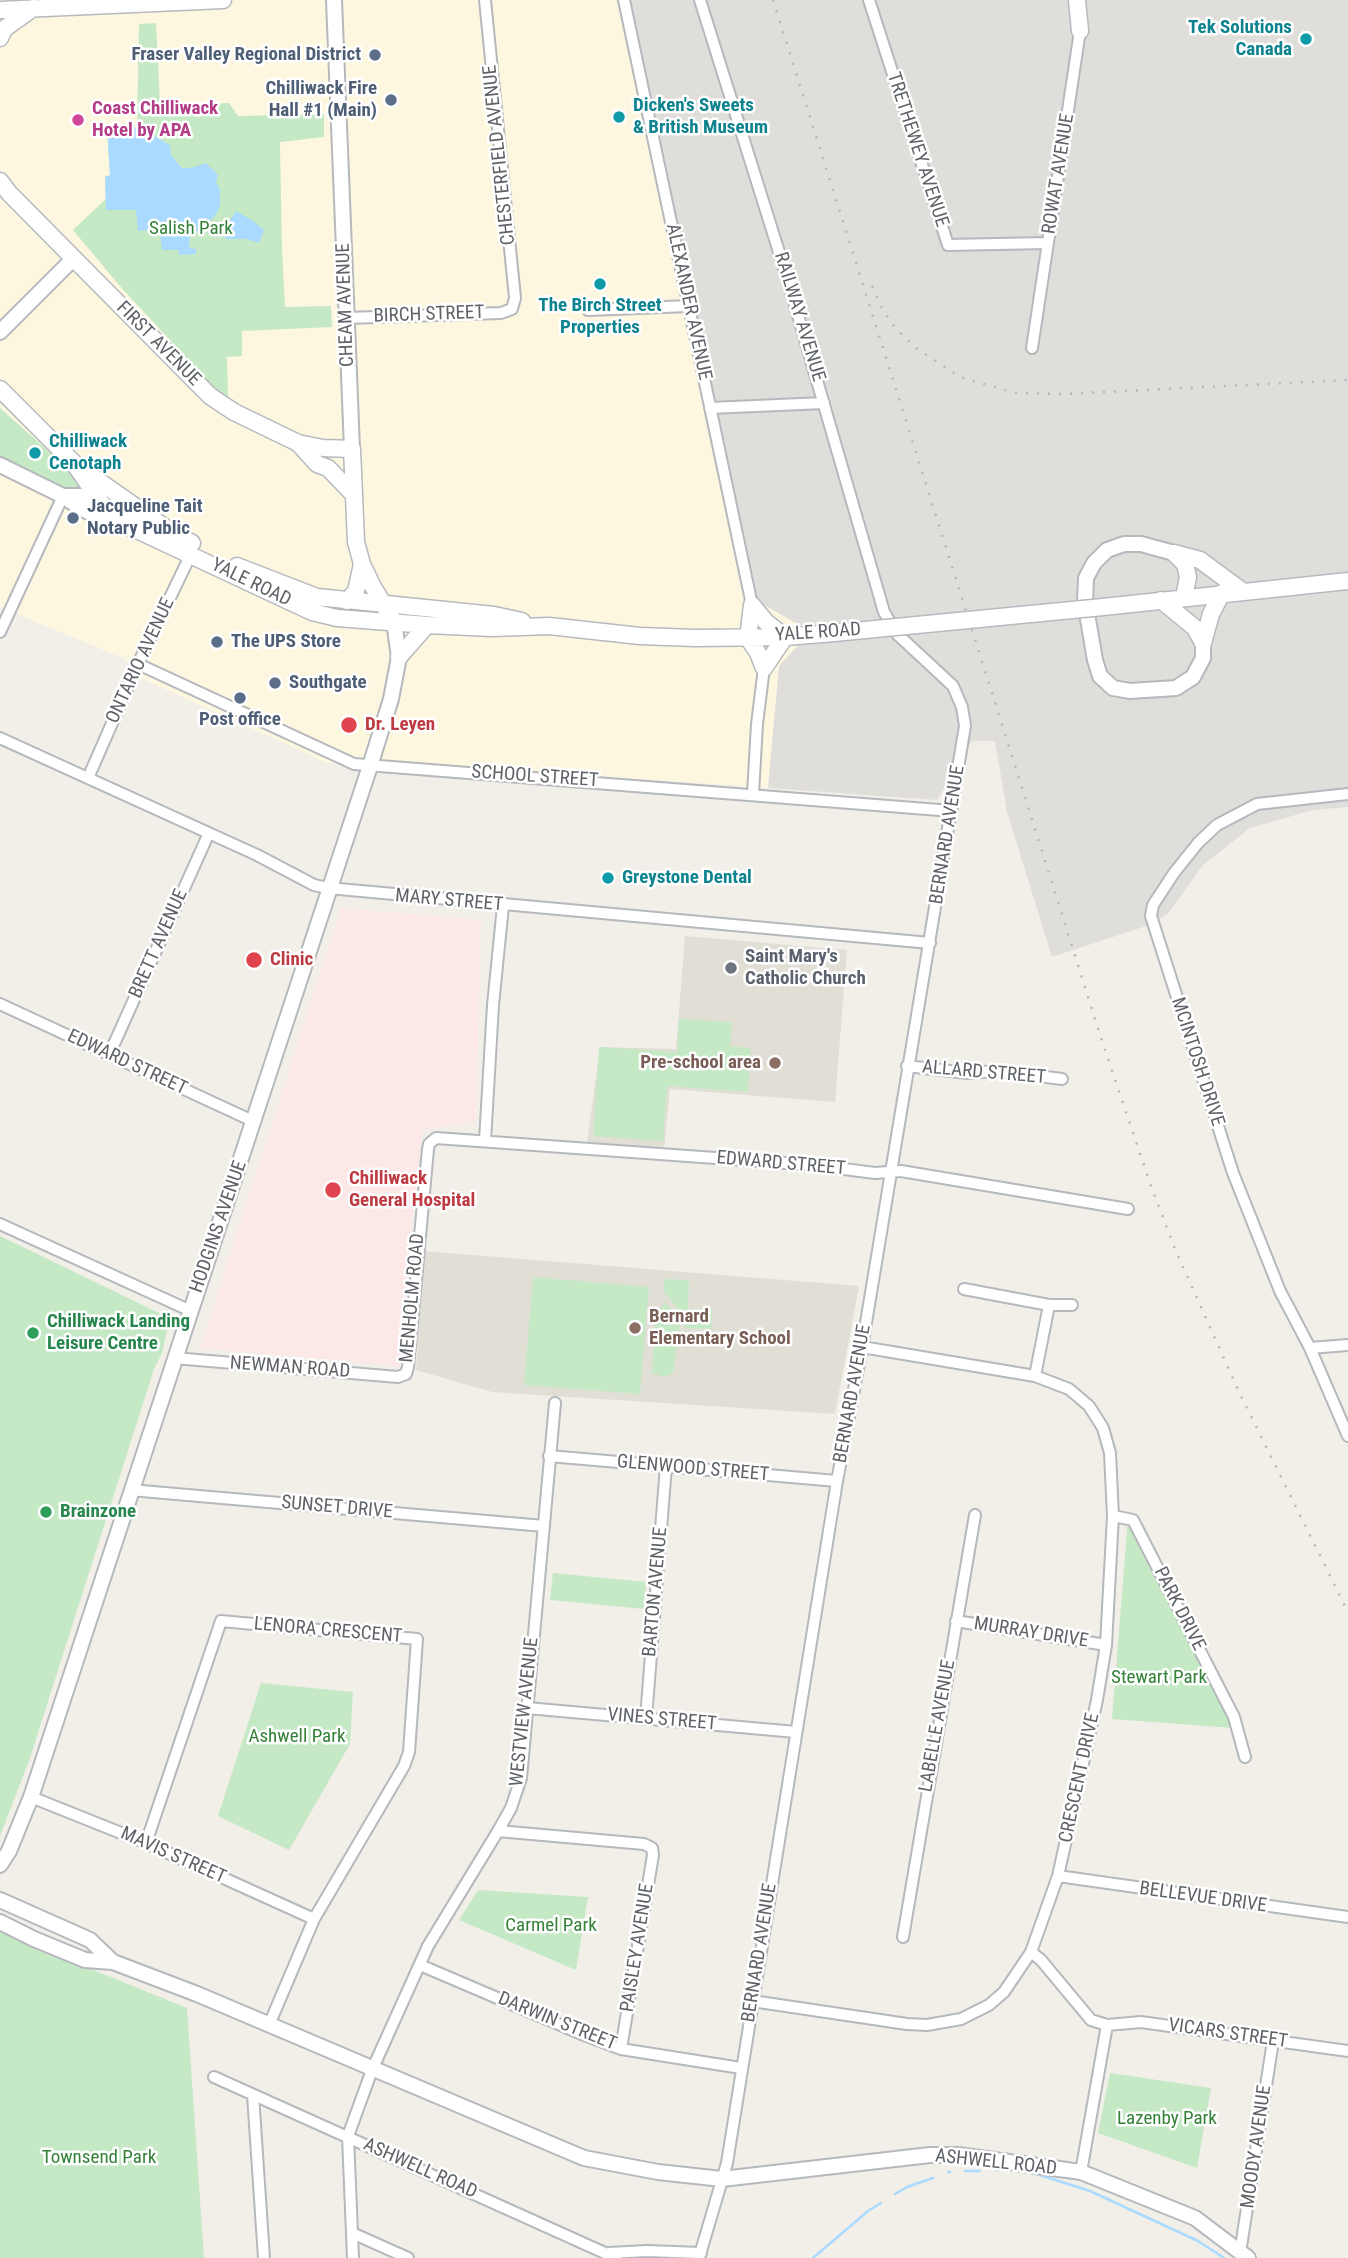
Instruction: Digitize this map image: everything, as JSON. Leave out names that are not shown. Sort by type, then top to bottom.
[{"type":"main road","points":[[0,10],[127,2],[223,0]]},
{"type":"main road","points":[[1077,0],[1080,31]]},
{"type":"main road","points":[[0,38],[4,29],[33,8]]},
{"type":"main road","name":"FIRST AVENUE","points":[[0,181],[210,396],[234,412],[298,443],[323,448],[352,449]]},
{"type":"main road","name":"YALE ROAD","points":[[0,389],[73,462],[193,549],[312,612],[337,618],[427,625],[492,628],[549,626]]},
{"type":"main road","points":[[298,443],[317,464],[328,468],[354,495]]},
{"type":"main road","name":"CHEAM AVENUE","points":[[352,449],[356,542],[362,564],[394,622]]},
{"type":"main road","name":"YALE ROAD","points":[[73,462],[102,504],[115,516],[141,531],[317,597],[494,615],[549,626],[640,636],[785,637],[1348,581]]},
{"type":"main road","points":[[1174,553],[1199,560],[1242,591]]},
{"type":"main road","points":[[1174,553],[1185,564],[1188,577],[1184,597]]},
{"type":"main road","points":[[347,601],[356,591],[362,564]]},
{"type":"main road","points":[[1203,643],[1211,614],[1222,593]]},
{"type":"main road","points":[[1161,600],[1195,628],[1203,643]]},
{"type":"main road","points":[[752,604],[766,622],[785,637],[764,668]]},
{"type":"main road","points":[[752,604],[748,638],[764,668]]},
{"type":"main road","points":[[399,657],[427,625]]},
{"type":"street","name":"CHEAM AVENUE","points":[[334,0],[352,449]]},
{"type":"street","name":"CHESTERFIELD AVENUE","points":[[485,0],[515,298],[512,309]]},
{"type":"street","name":"ALEXANDER AVENUE","points":[[624,0],[752,604]]},
{"type":"street","name":"RAILWAY AVENUE","points":[[699,0],[789,284],[884,612],[897,634]]},
{"type":"street","name":"TRETHEWEY AVENUE","points":[[869,0],[948,245],[1048,243]]},
{"type":"street","name":"ROWAT AVENUE","points":[[1032,348],[1080,31],[1070,0]]},
{"type":"street","points":[[0,332],[74,258]]},
{"type":"street","points":[[588,310],[689,306]]},
{"type":"street","name":"BIRCH STREET","points":[[346,318],[502,313],[512,309]]},
{"type":"street","points":[[710,408],[824,403]]},
{"type":"street","points":[[0,466],[63,496],[109,523],[141,531]]},
{"type":"street","points":[[63,496],[80,496],[173,534]]},
{"type":"street","points":[[0,632],[63,496]]},
{"type":"street","points":[[1174,553],[1141,544],[1124,544],[1107,551],[1094,563],[1086,578],[1085,602],[1100,676],[1113,688],[1130,691],[1176,688],[1193,677],[1203,658],[1203,643]]},
{"type":"street","name":"ONTARIO AVENUE","points":[[88,778],[193,549]]},
{"type":"street","name":"HODGINS AVENUE","points":[[0,1865],[31,1797],[370,765],[390,699],[399,657],[394,622]]},
{"type":"street","name":"BERNARD AVENUE","points":[[722,2179],[727,2163],[837,1481],[862,1347],[965,726],[962,707],[953,686],[897,634]]},
{"type":"street","name":"SCHOOL STREET","points":[[138,664],[354,764],[952,811]]},
{"type":"street","points":[[753,794],[757,724],[764,668]]},
{"type":"street","name":"MARY STREET","points":[[0,738],[209,833],[314,885],[503,906],[930,943]]},
{"type":"street","name":"MCINTOSH DRIVE","points":[[1348,794],[1256,804],[1217,825],[1198,843],[1174,873],[1153,905],[1151,916],[1233,1173],[1280,1290],[1310,1348],[1348,1436]]},
{"type":"street","name":"BRETT AVENUE","points":[[109,1055],[209,833]]},
{"type":"street","points":[[485,1141],[493,1005],[503,906]]},
{"type":"street","name":"EDWARD STREET","points":[[0,1004],[254,1122]]},
{"type":"street","name":"ALLARD STREET","points":[[907,1066],[967,1073],[999,1071],[1062,1079]]},
{"type":"street","name":"EDWARD STREET","points":[[432,1140],[440,1138],[813,1165],[875,1173],[901,1171],[1128,1209]]},
{"type":"street","name":"MENHOLM ROAD","points":[[406,1374],[425,1173],[432,1140]]},
{"type":"street","points":[[0,1224],[191,1311]]},
{"type":"street","points":[[964,1289],[1049,1305],[1072,1305]]},
{"type":"street","points":[[1035,1376],[1049,1305]]},
{"type":"street","points":[[1310,1348],[1348,1345]]},
{"type":"street","name":"CRESCENT DRIVE","points":[[752,2001],[907,2024],[961,2019],[989,2005],[1004,1992],[1031,1952],[1058,1876],[1097,1700],[1106,1646],[1113,1516],[1110,1453],[1107,1441],[1089,1406],[1056,1382],[1035,1376],[862,1347]]},
{"type":"street","name":"NEWMAN ROAD","points":[[174,1358],[398,1377],[406,1374]]},
{"type":"street","name":"WESTVIEW AVENUE","points":[[372,2070],[419,1965],[449,1909],[511,1808],[521,1778],[555,1403]]},
{"type":"street","name":"GLENWOOD STREET","points":[[550,1456],[837,1481]]},
{"type":"street","name":"BARTON AVENUE","points":[[646,1718],[666,1466]]},
{"type":"street","name":"SUNSET DRIVE","points":[[130,1490],[544,1526]]},
{"type":"street","name":"LABELLE AVENUE","points":[[903,1937],[975,1515]]},
{"type":"street","name":"PARK DRIVE","points":[[1113,1516],[1133,1520],[1234,1717],[1245,1757]]},
{"type":"street","name":"LENORA CRESCENT","points":[[146,1843],[221,1621],[418,1639],[409,1752],[404,1766],[314,1919],[269,2025]]},
{"type":"street","name":"MURRAY DRIVE","points":[[956,1621],[1106,1646]]},
{"type":"street","name":"VINES STREET","points":[[527,1708],[796,1732]]},
{"type":"street","name":"MAVIS STREET","points":[[31,1797],[146,1843],[314,1919]]},
{"type":"street","name":"PAISLEY AVENUE","points":[[498,1831],[644,1844],[652,1848],[621,2049]]},
{"type":"street","name":"BELLEVUE DRIVE","points":[[1058,1876],[1348,1917]]},
{"type":"street","name":"ASHWELL ROAD","points":[[0,1900],[90,1940],[113,1962]]},
{"type":"street","name":"ASHWELL ROAD","points":[[0,1922],[85,1960],[113,1962],[197,1994],[584,2158],[658,2172],[722,2179],[930,2155],[958,2155],[1081,2172],[1195,2217],[1244,2255]]},
{"type":"street","points":[[1031,1952],[1041,1960],[1091,2020],[1107,2025],[1081,2172]]},
{"type":"street","name":"DARWIN STREET","points":[[419,1965],[621,2049],[741,2068]]},
{"type":"street","name":"VICARS STREET","points":[[1107,2025],[1141,2022],[1348,2051]]},
{"type":"street","name":"MOODY AVENUE","points":[[1244,2255],[1273,2041]]},
{"type":"street","name":"ASHWELL ROAD","points":[[353,2258],[348,2136],[372,2070]]},
{"type":"street","name":"ASHWELL ROAD","points":[[214,2077],[608,2257]]},
{"type":"street","points":[[253,2095],[264,2258]]},
{"type":"street","points":[[608,2257],[647,2251],[700,2256],[722,2179]]},
{"type":"street","points":[[352,2233],[408,2258]]},
{"type":"shaded area","points":[[0,0],[630,0],[757,601],[801,626],[804,639],[779,666],[768,788],[469,767],[327,763],[143,679],[125,659],[0,607]]},
{"type":"shaded area","points":[[630,0],[1348,0],[1348,807],[1313,810],[1250,828],[1203,865],[1168,914],[1146,926],[1052,957],[1007,812],[995,741],[972,741],[937,800],[768,788],[779,666],[804,639],[801,626],[757,601]]},
{"type":"shaded area","name":"Chilliwack General Hospital","points":[[341,908],[481,920],[476,1121],[422,1131],[409,1250],[401,1366],[200,1348]]},
{"type":"shaded area","points":[[685,936],[847,950],[835,1102],[670,1089],[664,1150],[587,1143],[600,1047],[676,1049]]},
{"type":"shaded area","name":"Bernard Elementary School","points":[[423,1251],[859,1286],[835,1414],[492,1392],[416,1370]]},
{"type":"green space","name":"Salish Park","points":[[156,23],[160,105],[229,103],[238,116],[324,114],[324,137],[280,142],[282,251],[285,307],[331,306],[332,327],[242,331],[242,356],[227,357],[228,397],[212,386],[119,285],[73,230],[106,199],[105,177],[110,175],[107,128],[137,127],[139,24]]},
{"type":"green space","points":[[0,408],[74,474],[87,495],[67,493],[0,458]]},
{"type":"green space","points":[[679,1019],[732,1022],[730,1046],[751,1048],[748,1092],[667,1086],[663,1141],[593,1136],[599,1047],[677,1052]]},
{"type":"green space","points":[[0,1236],[159,1313],[167,1330],[162,1353],[154,1369],[29,1761],[0,1836]]},
{"type":"green space","points":[[533,1277],[649,1287],[640,1394],[524,1385]]},
{"type":"green space","points":[[664,1279],[689,1280],[688,1309],[713,1310],[711,1329],[684,1328],[684,1317],[664,1291]]},
{"type":"green space","points":[[664,1302],[681,1319],[673,1373],[665,1377],[652,1373],[655,1325]]},
{"type":"green space","name":"Stewart Park","points":[[1128,1519],[1234,1728],[1112,1719]]},
{"type":"green space","points":[[553,1573],[646,1582],[644,1609],[550,1600]]},
{"type":"green space","name":"Ashwell Park","points":[[261,1683],[353,1692],[350,1744],[289,1850],[218,1816]]},
{"type":"green space","name":"Carmel Park","points":[[478,1890],[588,1897],[576,1970],[459,1920]]},
{"type":"green space","name":"Townsend Park","points":[[0,1932],[187,2008],[204,2258],[0,2258]]},
{"type":"green space","name":"Lazenby Park","points":[[1110,2073],[1211,2088],[1197,2168],[1098,2133]]},
{"type":"water","points":[[107,128],[140,128],[170,145],[171,155],[182,168],[206,163],[218,175],[216,182],[220,189],[220,205],[217,213],[209,222],[203,222],[201,228],[190,236],[189,246],[196,249],[196,254],[179,255],[178,250],[162,250],[158,230],[138,231],[136,210],[106,210],[105,177],[110,175]]},
{"type":"water","points":[[236,211],[264,230],[259,243],[246,239],[226,239],[224,230]]},
{"type":"waterway","points":[[996,2170],[1014,2169]]},
{"type":"waterway","points":[[965,2171],[980,2171]]},
{"type":"waterway","points":[[1030,2172],[1090,2191],[1198,2241],[1224,2258]]},
{"type":"waterway","points":[[895,2194],[933,2178]]},
{"type":"waterway","points":[[813,2258],[881,2203]]},
{"type":"railway","points":[[773,0],[1102,1041],[1151,1186],[1175,1249],[1239,1392],[1348,1612]]},
{"type":"railway","points":[[872,286],[896,329],[916,348],[960,377],[1015,393],[1063,394],[1348,380]]},
{"type":"place","name":"Tek Solutions Canada","points":[[1306,39]]},
{"type":"place","name":"Fraser Valley Regional District","points":[[375,55]]},
{"type":"place","name":"Chilliwack Fire Hall #1 (Main)","points":[[391,100]]},
{"type":"place","name":"Dicken's Sweets & British Museum","points":[[619,117]]},
{"type":"place","name":"Coast Chilliwack Hotel by APA","points":[[78,120]]},
{"type":"place","name":"The Birch Street Properties","points":[[600,284]]},
{"type":"place","name":"Chilliwack Cenotaph","points":[[35,453]]},
{"type":"place","name":"Jacqueline Tait Notary Public","points":[[73,518]]},
{"type":"place","name":"The UPS Store","points":[[217,642]]},
{"type":"place","name":"Southgate","points":[[275,683]]},
{"type":"place","name":"Post office","points":[[240,698]]},
{"type":"place","name":"Dr. Leyen","points":[[349,725]]},
{"type":"place","name":"Greystone Dental","points":[[608,878]]},
{"type":"place","name":"Clinic","points":[[254,960]]},
{"type":"place","name":"Saint Mary's Catholic Church","points":[[731,968]]},
{"type":"place","name":"Pre-school area","points":[[775,1063]]},
{"type":"place","name":"Chilliwack General Hospital","points":[[333,1190]]},
{"type":"place","name":"Bernard Elementary School","points":[[635,1328]]},
{"type":"place","name":"Chilliwack Landing Leisure Centre","points":[[33,1333]]},
{"type":"place","name":"Brainzone","points":[[46,1512]]}]
